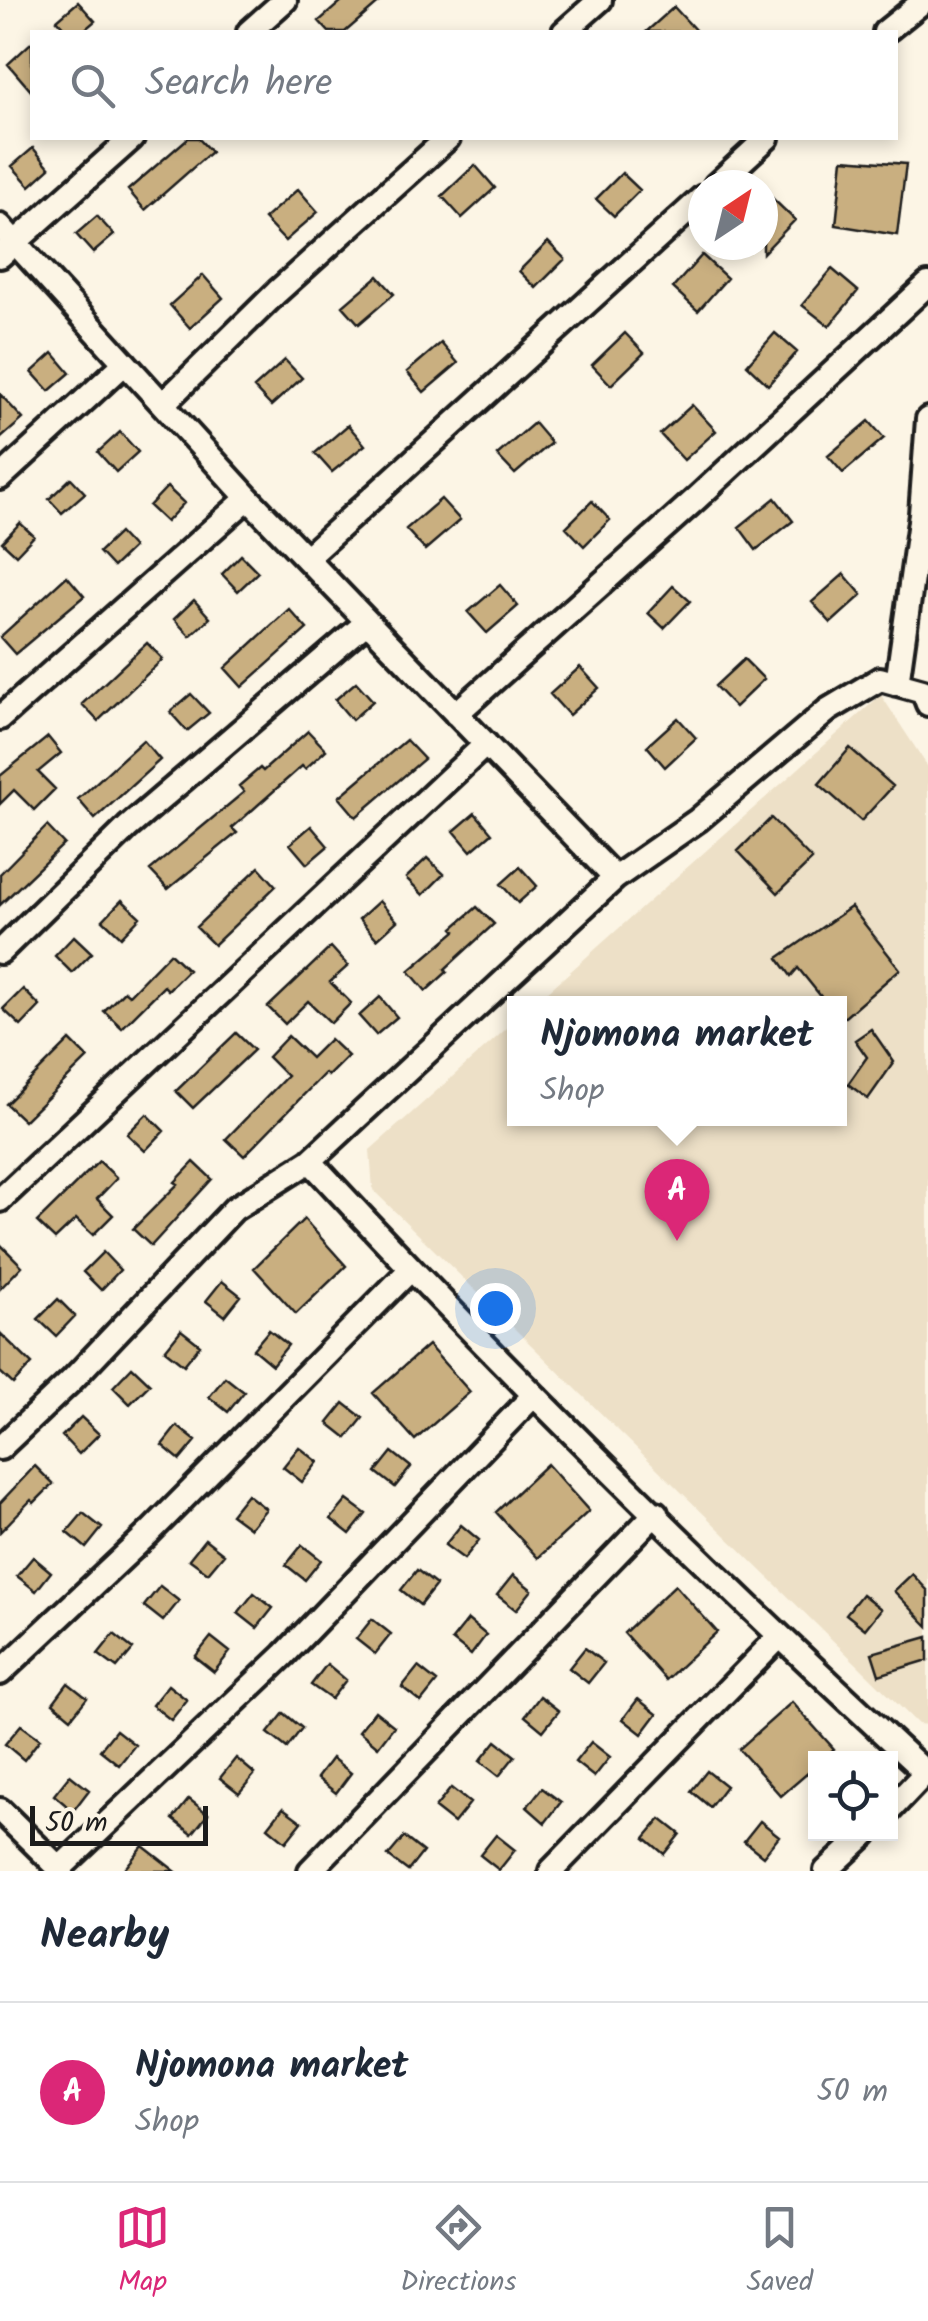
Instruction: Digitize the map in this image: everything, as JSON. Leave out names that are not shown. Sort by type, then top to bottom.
[{"type":"lane","points":[[251,30],[285,0]]},
{"type":"lane","points":[[566,30],[600,0]]},
{"type":"lane","points":[[888,30],[925,0]]},
{"type":"lane","points":[[130,140],[5,242],[615,878]]},
{"type":"lane","points":[[163,404],[277,292],[446,140]]},
{"type":"lane","points":[[732,170],[764,140]]},
{"type":"lane","points":[[306,558],[688,211]]},
{"type":"lane","points":[[456,714],[928,284]]},
{"type":"lane","points":[[0,478],[125,363]]},
{"type":"lane","points":[[897,684],[925,512],[928,419]]},
{"type":"lane","points":[[0,718],[248,498]]},
{"type":"lane","points":[[0,952],[128,827],[367,622]]},
{"type":"lane","points":[[0,1448],[71,1381],[234,1210],[310,1161],[615,878],[698,820],[828,710],[880,679],[923,690],[928,704]]},
{"type":"lane","points":[[0,1200],[486,744]]},
{"type":"lane","points":[[310,1161],[410,1270],[779,1637],[926,1771],[898,1801]]},
{"type":"lane","points":[[0,1672],[150,1532],[410,1270]]},
{"type":"lane","points":[[0,1810],[60,1870],[284,1655],[534,1394]]},
{"type":"lane","points":[[310,1871],[656,1513]]},
{"type":"lane","points":[[551,1871],[779,1637]]},
{"type":"lane","points":[[826,1871],[858,1841]]},
{"type":"shaded area","points":[[881,695],[928,767],[928,1725],[918,1724],[373,1190],[370,1150],[507,1028],[507,1126],[847,1126],[847,996],[543,996]]},
{"type":"building","points":[[343,0],[382,0],[347,30],[327,30],[319,21]]},
{"type":"building","points":[[78,2],[95,21],[84,30],[66,30],[57,20]]},
{"type":"building","points":[[674,7],[695,30],[648,30]]},
{"type":"building","points":[[30,44],[30,90],[8,64]]},
{"type":"building","points":[[186,140],[200,140],[211,152],[145,210],[128,190]]},
{"type":"building","points":[[33,148],[50,168],[30,186],[12,166]]},
{"type":"building","points":[[843,159],[906,164],[897,235],[836,225]]},
{"type":"building","points":[[475,165],[495,188],[462,218],[442,196]]},
{"type":"building","points":[[622,173],[640,190],[614,216],[596,199]]},
{"type":"building","points":[[298,189],[318,212],[285,241],[264,219]]},
{"type":"building","points":[[778,204],[795,220],[778,238]]},
{"type":"building","points":[[97,216],[114,235],[93,253],[76,234]]},
{"type":"building","points":[[548,242],[565,259],[536,288],[519,271]]},
{"type":"building","points":[[698,260],[707,260],[727,278],[698,311],[673,288]]},
{"type":"building","points":[[832,269],[858,291],[829,326],[802,305]]},
{"type":"building","points":[[203,275],[223,298],[190,328],[170,305]]},
{"type":"building","points":[[378,276],[394,294],[359,324],[343,306]]},
{"type":"building","points":[[625,333],[644,353],[611,385],[592,365]]},
{"type":"building","points":[[775,333],[797,352],[768,385],[747,365]]},
{"type":"building","points":[[441,343],[458,363],[424,392],[407,372]]},
{"type":"building","points":[[53,353],[70,373],[49,391],[32,372]]},
{"type":"building","points":[[285,360],[302,378],[271,406],[254,388]]},
{"type":"building","points":[[0,394],[23,419],[0,439]]},
{"type":"building","points":[[692,405],[716,431],[684,460],[660,434]]},
{"type":"building","points":[[869,421],[884,438],[843,473],[828,456]]},
{"type":"building","points":[[534,423],[551,443],[515,474],[497,455]]},
{"type":"building","points":[[348,425],[365,445],[332,472],[315,453]]},
{"type":"building","points":[[120,432],[138,452],[116,472],[98,452]]},
{"type":"building","points":[[71,478],[85,493],[62,513],[49,499]]},
{"type":"building","points":[[167,487],[184,503],[166,522],[149,506]]},
{"type":"building","points":[[775,498],[793,521],[756,550],[739,527]]},
{"type":"building","points":[[441,499],[460,520],[425,550],[406,529]]},
{"type":"building","points":[[592,501],[610,520],[584,546],[566,527]]},
{"type":"building","points":[[20,523],[34,536],[16,555],[2,542]]},
{"type":"building","points":[[119,533],[133,548],[113,567],[99,552]]},
{"type":"building","points":[[241,555],[258,572],[238,591],[222,574]]},
{"type":"building","points":[[844,574],[862,595],[831,623],[812,602]]},
{"type":"building","points":[[67,576],[84,596],[15,654],[0,637]]},
{"type":"building","points":[[500,585],[518,606],[487,633],[468,612]]},
{"type":"building","points":[[673,586],[690,601],[664,628],[648,613]]},
{"type":"building","points":[[194,600],[210,618],[190,636],[174,619]]},
{"type":"building","points":[[289,609],[307,629],[242,687],[225,668]]},
{"type":"building","points":[[147,643],[163,659],[98,721],[82,704]]},
{"type":"building","points":[[744,659],[764,679],[735,707],[715,686]]},
{"type":"building","points":[[580,667],[599,688],[569,715],[550,694]]},
{"type":"building","points":[[356,682],[373,701],[352,720],[335,700]]},
{"type":"building","points":[[191,694],[209,713],[187,731],[170,712]]},
{"type":"building","points":[[678,718],[696,738],[665,767],[647,746]]},
{"type":"building","points":[[308,731],[326,750],[305,769],[302,766],[232,828],[237,833],[168,889],[150,870],[244,792],[239,786],[260,768],[263,771]]},
{"type":"building","points":[[48,737],[61,753],[38,772],[55,789],[34,810],[14,790],[0,804],[0,776]]},
{"type":"building","points":[[143,740],[160,760],[95,819],[78,799]]},
{"type":"building","points":[[406,740],[424,759],[356,817],[339,797]]},
{"type":"building","points":[[850,748],[893,786],[861,821],[819,784]]},
{"type":"building","points":[[475,813],[492,833],[471,851],[454,831]]},
{"type":"building","points":[[771,818],[812,860],[778,893],[738,851]]},
{"type":"building","points":[[47,826],[64,844],[0,905],[0,874]]},
{"type":"building","points":[[311,826],[328,846],[307,864],[290,844]]},
{"type":"building","points":[[427,858],[444,874],[423,895],[406,878]]},
{"type":"building","points":[[259,867],[276,886],[214,945],[196,927]]},
{"type":"building","points":[[520,867],[537,886],[518,903],[501,884]]},
{"type":"building","points":[[122,900],[140,917],[121,937],[103,920]]},
{"type":"building","points":[[379,901],[397,921],[377,939],[359,919]]},
{"type":"building","points":[[477,907],[494,924],[426,991],[409,971],[456,931],[453,928]]},
{"type":"building","points":[[851,907],[900,969],[847,1015],[847,996],[821,996],[798,968],[791,976],[778,958]]},
{"type":"building","points":[[74,936],[92,953],[72,973],[55,956]]},
{"type":"building","points":[[331,947],[348,966],[330,982],[351,1003],[331,1023],[308,1001],[285,1024],[268,1007]]},
{"type":"building","points":[[170,953],[188,970],[168,990],[164,986],[122,1028],[104,1011],[124,991],[129,995]]},
{"type":"building","points":[[23,989],[40,1006],[21,1026],[3,1009]]},
{"type":"building","points":[[380,997],[397,1017],[376,1035],[359,1016]]},
{"type":"building","points":[[871,1029],[894,1062],[868,1099],[848,1084],[867,1057],[855,1040]]},
{"type":"building","points":[[236,1033],[254,1050],[193,1108],[176,1091]]},
{"type":"building","points":[[288,1036],[311,1058],[330,1039],[348,1056],[328,1076],[325,1073],[244,1156],[226,1139],[287,1076],[268,1057]]},
{"type":"building","points":[[70,1040],[88,1058],[24,1121],[6,1104]]},
{"type":"building","points":[[147,1114],[164,1131],[145,1151],[127,1134]]},
{"type":"building","points":[[99,1161],[117,1178],[97,1199],[113,1215],[93,1235],[76,1219],[55,1239],[37,1222]]},
{"type":"building","points":[[194,1162],[212,1179],[151,1246],[133,1229]]},
{"type":"building","points":[[304,1219],[346,1266],[296,1314],[254,1268]]},
{"type":"building","points":[[0,1244],[22,1266],[0,1289]]},
{"type":"building","points":[[103,1252],[120,1270],[101,1290],[83,1272]]},
{"type":"building","points":[[222,1281],[241,1296],[225,1316],[206,1301]]},
{"type":"building","points":[[58,1299],[75,1316],[56,1336],[38,1319]]},
{"type":"building","points":[[181,1330],[200,1345],[184,1365],[165,1350]]},
{"type":"building","points":[[269,1330],[288,1345],[272,1365],[253,1349]]},
{"type":"building","points":[[0,1333],[32,1364],[13,1384],[0,1372]]},
{"type":"building","points":[[428,1345],[470,1392],[415,1440],[373,1393]]},
{"type":"building","points":[[132,1367],[150,1384],[130,1404],[113,1387]]},
{"type":"building","points":[[225,1377],[244,1392],[228,1412],[209,1397]]},
{"type":"building","points":[[344,1403],[363,1418],[347,1438],[328,1423]]},
{"type":"building","points":[[81,1417],[99,1434],[79,1454],[62,1436]]},
{"type":"building","points":[[177,1426],[196,1441],[180,1460],[162,1445]]},
{"type":"building","points":[[299,1447],[318,1462],[302,1482],[283,1467]]},
{"type":"building","points":[[392,1452],[411,1467],[395,1487],[376,1472]]},
{"type":"building","points":[[547,1464],[589,1511],[538,1558],[496,1512]]},
{"type":"building","points":[[35,1466],[53,1484],[0,1532],[0,1503]]},
{"type":"building","points":[[247,1494],[266,1509],[250,1528],[231,1514]]},
{"type":"building","points":[[347,1500],[366,1514],[350,1534],[331,1519]]},
{"type":"building","points":[[83,1513],[102,1528],[86,1548],[67,1532]]},
{"type":"building","points":[[461,1525],[479,1540],[464,1559],[445,1545]]},
{"type":"building","points":[[205,1539],[224,1554],[208,1573],[189,1559]]},
{"type":"building","points":[[302,1545],[321,1560],[305,1580],[286,1565]]},
{"type":"building","points":[[33,1557],[51,1572],[36,1591],[17,1576]]},
{"type":"building","points":[[417,1570],[436,1585],[420,1605],[401,1590]]},
{"type":"building","points":[[912,1574],[928,1591],[928,1626],[894,1591]]},
{"type":"building","points":[[513,1575],[532,1590],[516,1610],[497,1595]]},
{"type":"building","points":[[675,1585],[717,1632],[666,1680],[624,1633]]},
{"type":"building","points":[[160,1586],[179,1601],[163,1621],[144,1606]]},
{"type":"building","points":[[254,1593],[273,1608],[257,1628],[238,1613]]},
{"type":"building","points":[[862,1594],[881,1609],[865,1629],[846,1614]]},
{"type":"building","points":[[372,1619],[391,1634],[375,1654],[356,1639]]},
{"type":"building","points":[[468,1620],[486,1635],[471,1655],[452,1640]]},
{"type":"building","points":[[114,1634],[133,1649],[117,1668],[98,1654]]},
{"type":"building","points":[[211,1637],[230,1652],[214,1672],[195,1657]]},
{"type":"building","points":[[928,1637],[928,1660],[879,1675],[872,1653]]},
{"type":"building","points":[[585,1648],[604,1663],[588,1683],[569,1668]]},
{"type":"building","points":[[327,1664],[346,1680],[331,1699],[311,1685]]},
{"type":"building","points":[[418,1667],[437,1682],[421,1702],[402,1687]]},
{"type":"building","points":[[68,1683],[87,1698],[71,1718],[53,1703]]},
{"type":"building","points":[[168,1685],[187,1700],[171,1720],[152,1705]]},
{"type":"building","points":[[540,1696],[559,1711],[543,1731],[525,1716]]},
{"type":"building","points":[[638,1699],[657,1714],[642,1734],[623,1719]]},
{"type":"building","points":[[792,1702],[834,1749],[808,1751],[808,1773],[781,1796],[739,1749]]},
{"type":"building","points":[[375,1711],[394,1726],[378,1747],[359,1731]]},
{"type":"building","points":[[284,1713],[302,1728],[287,1748],[268,1733]]},
{"type":"building","points":[[21,1725],[40,1739],[24,1760],[5,1744]]},
{"type":"building","points":[[116,1730],[135,1745],[119,1765],[100,1750]]},
{"type":"building","points":[[496,1741],[515,1756],[499,1776],[480,1761]]},
{"type":"building","points":[[591,1742],[610,1757],[594,1777],[575,1762]]},
{"type":"building","points":[[236,1758],[255,1774],[239,1793],[220,1778]]},
{"type":"building","points":[[332,1758],[351,1773],[336,1793],[317,1778]]},
{"type":"building","points":[[707,1771],[726,1786],[710,1807],[691,1791]]},
{"type":"building","points":[[70,1775],[89,1790],[73,1811],[54,1795]]},
{"type":"building","points":[[451,1788],[470,1803],[454,1823],[435,1808]]},
{"type":"building","points":[[542,1788],[561,1802],[545,1823],[527,1807]]},
{"type":"building","points":[[189,1799],[208,1814],[192,1834],[173,1819]]},
{"type":"building","points":[[283,1808],[302,1822],[286,1842],[268,1827]]},
{"type":"building","points":[[661,1819],[680,1834],[664,1854],[645,1838]]},
{"type":"building","points":[[760,1821],[779,1836],[763,1856],[744,1841]]},
{"type":"building","points":[[496,1835],[515,1850],[499,1870],[480,1855]]},
{"type":"building","points":[[404,1837],[423,1852],[408,1871],[388,1856]]},
{"type":"building","points":[[143,1846],[175,1871],[123,1871]]},
{"type":"place","name":"Njomona market","points":[[677,1241]]}]
